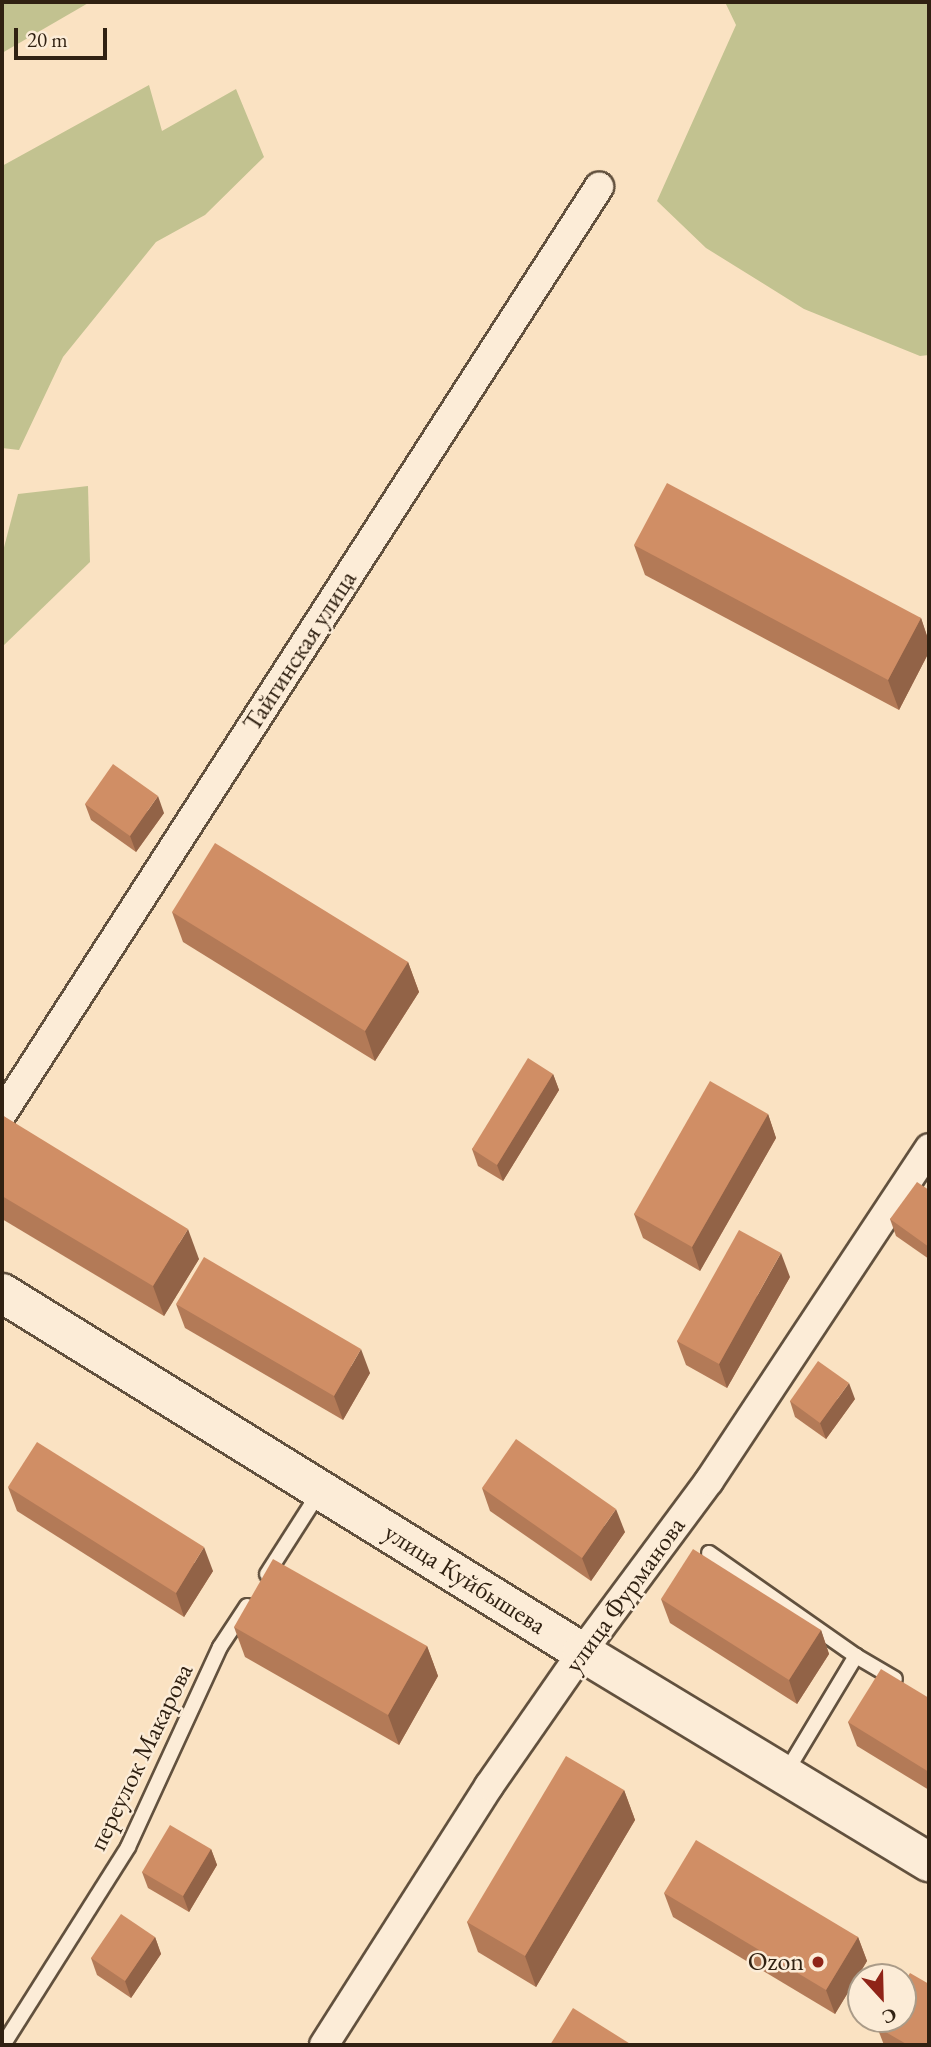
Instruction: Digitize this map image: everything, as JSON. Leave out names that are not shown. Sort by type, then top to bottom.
[{"type":"street","name":"Тайгинская улица","points":[[2,1114],[599,187]]},
{"type":"street","name":"улица Фурманова","points":[[324,2045],[489,1786],[582,1652],[709,1481],[929,1148]]},
{"type":"street","name":"улица Куйбышева","points":[[2,1293],[582,1652],[929,1862]]},
{"type":"lane","name":"переулок Макарова","points":[[3,2045],[128,1847],[220,1647],[321,1489]]},
{"type":"lane","points":[[709,1553],[856,1656],[908,1687]]},
{"type":"lane","points":[[785,1774],[856,1656]]},
{"type":"green space","points":[[2,2],[90,2],[2,53]]},
{"type":"green space","points":[[725,2],[929,2],[929,355],[920,356],[804,309],[706,248],[657,201],[736,25]]},
{"type":"green space","points":[[149,85],[162,131],[236,89],[264,157],[205,215],[156,242],[63,357],[19,450],[2,448],[2,166]]},
{"type":"green space","points":[[88,486],[90,562],[2,647],[2,555],[18,494]]},
{"type":"building","points":[[667,483],[921,618],[888,680],[634,545]]},
{"type":"building","points":[[113,764],[158,796],[130,836],[85,804]]},
{"type":"building","points":[[215,843],[408,962],[365,1031],[172,912]]},
{"type":"building","points":[[528,1058],[553,1074],[497,1165],[472,1149]]},
{"type":"building","points":[[710,1081],[768,1114],[692,1247],[634,1214]]},
{"type":"building","points":[[2,1115],[188,1229],[153,1286],[2,1196]]},
{"type":"building","points":[[917,1182],[929,1190],[929,1247],[890,1219]]},
{"type":"building","points":[[739,1230],[781,1253],[719,1364],[677,1341]]},
{"type":"building","points":[[204,1257],[361,1349],[334,1396],[176,1304]]},
{"type":"building","points":[[818,1361],[849,1383],[820,1423],[790,1401]]},
{"type":"building","points":[[516,1439],[616,1509],[582,1558],[482,1488]]},
{"type":"building","points":[[37,1442],[204,1547],[176,1593],[8,1487]]},
{"type":"building","points":[[693,1549],[821,1630],[789,1680],[661,1599]]},
{"type":"building","points":[[273,1559],[427,1646],[388,1715],[234,1627]]},
{"type":"building","points":[[881,1669],[929,1698],[929,1772],[848,1722]]},
{"type":"building","points":[[566,1756],[624,1790],[525,1956],[467,1922]]},
{"type":"building","points":[[170,1825],[211,1849],[183,1896],[142,1872]]},
{"type":"building","points":[[696,1840],[858,1937],[826,1990],[664,1893]]},
{"type":"building","points":[[121,1914],[155,1937],[125,1981],[91,1958]]},
{"type":"building","points":[[917,1977],[929,1984],[929,2045],[908,2045],[887,2033],[917,2033]]},
{"type":"building","points":[[573,2008],[632,2045],[550,2045]]},
{"type":"place","name":"Ozon","points":[[818,1962]]}]
